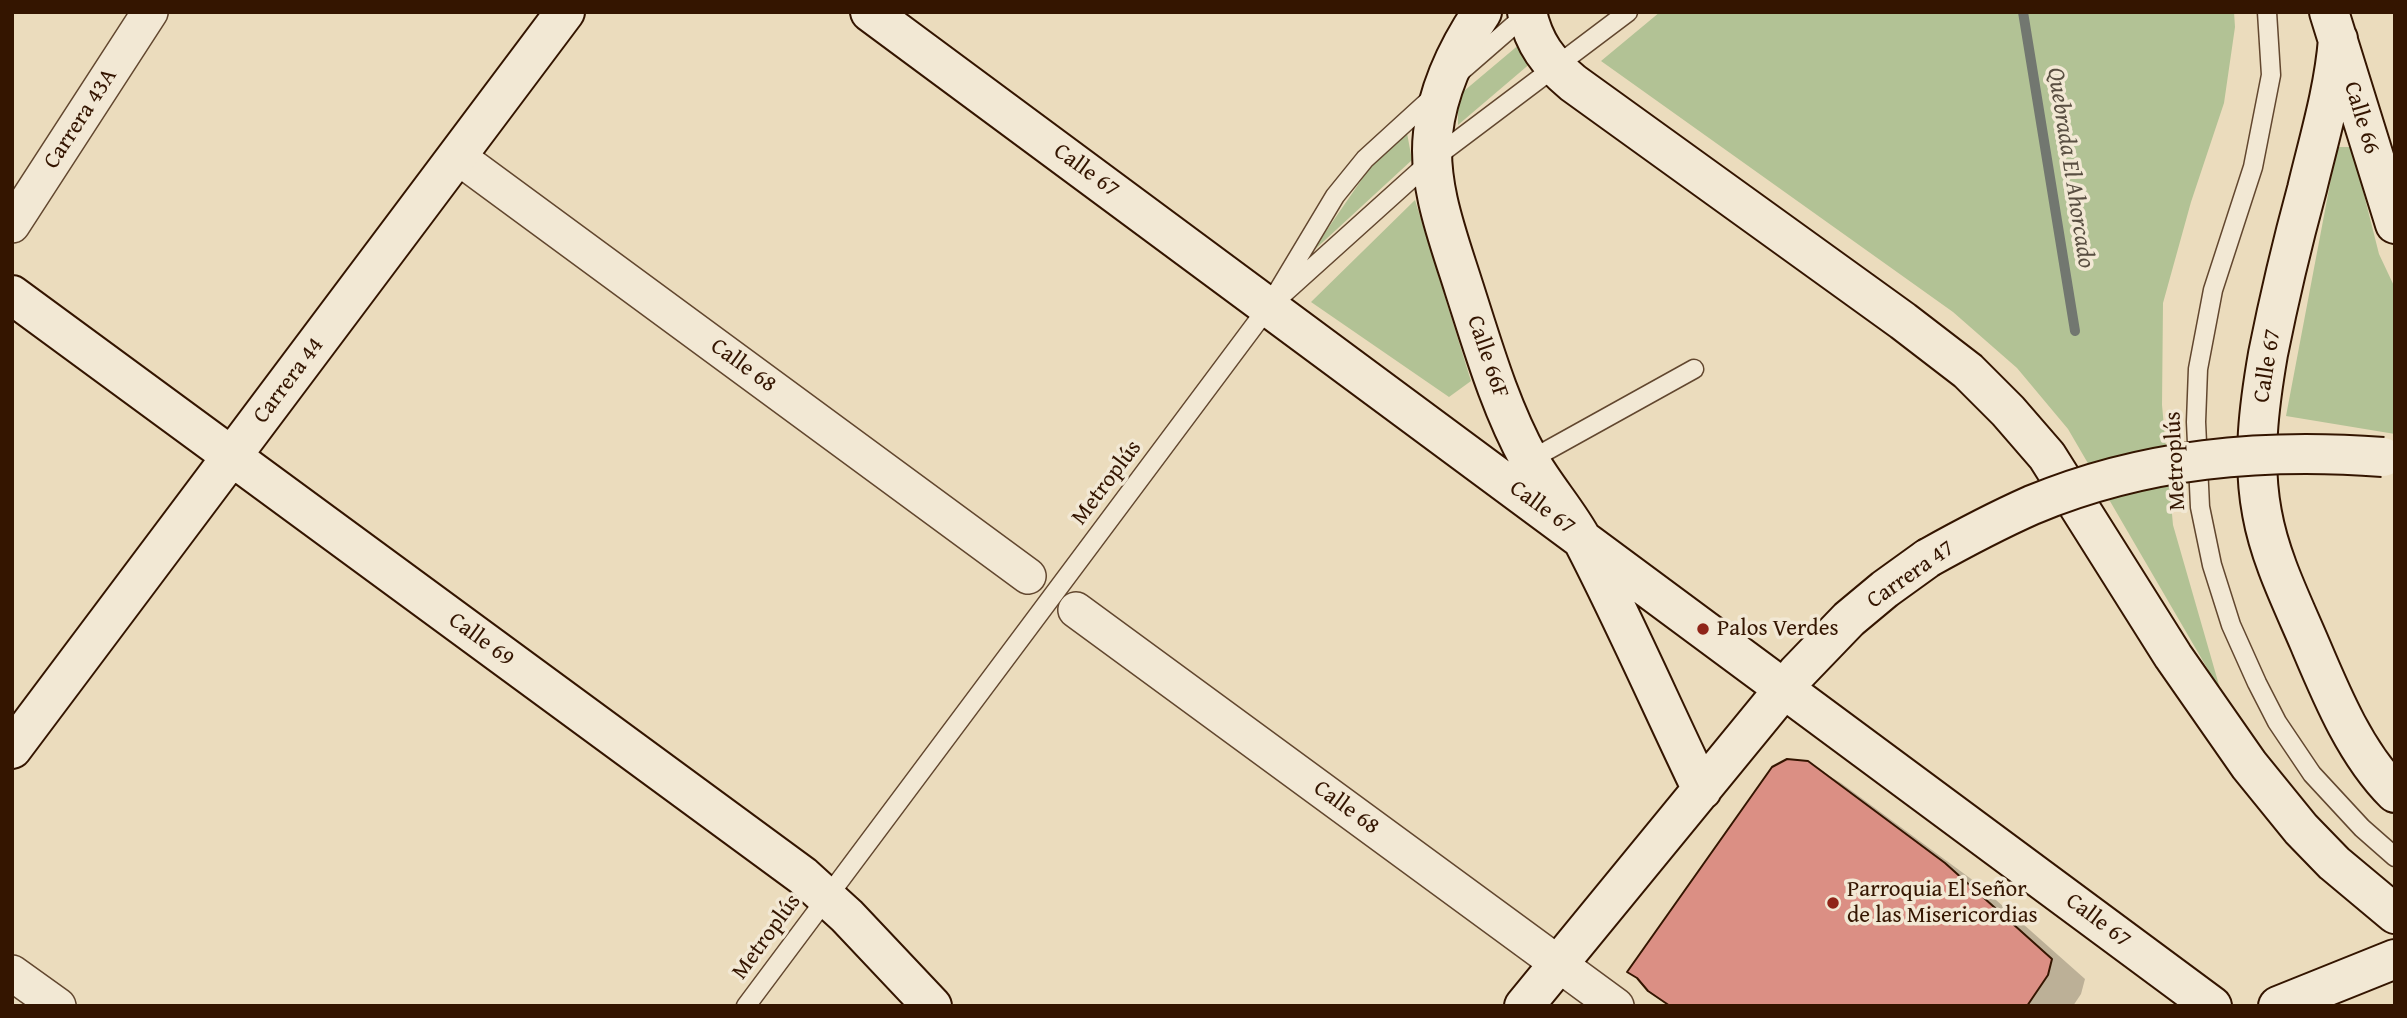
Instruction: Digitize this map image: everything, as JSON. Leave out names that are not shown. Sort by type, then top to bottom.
[{"type":"street","name":"Carrera 43A","points":[[12,225],[150,12]]},
{"type":"street","name":"Carrera 44","points":[[12,749],[565,12]]},
{"type":"street","name":"Calle 67","points":[[870,12],[2212,1006]]},
{"type":"street","name":"Calle 66F","points":[[1482,12],[1455,55],[1441,90],[1432,136],[1436,187],[1447,234],[1503,404],[1530,460],[1581,538]]},
{"type":"street","points":[[1528,13],[1534,38],[1554,67],[1903,321],[1968,371],[2008,411],[2047,456],[2173,656],[2249,765],[2301,829],[2334,863],[2395,914]]},
{"type":"street","name":"Calle 67","points":[[2334,26],[2335,75],[2282,284],[2262,388],[2257,471],[2266,535],[2294,608],[2334,697],[2360,746],[2378,774],[2395,793]]},
{"type":"street","name":"Calle 66","points":[[2334,26],[2395,224]]},
{"type":"street","name":"Calle 68","points":[[457,156],[1028,576]]},
{"type":"street","name":"Calle 69","points":[[12,295],[803,876],[827,896],[932,1006]]},
{"type":"street","name":"Carrera 47","points":[[1524,1006],[1784,688],[1849,619],[1928,558],[1979,530],[2034,505],[2089,485],[2147,470],[2205,458],[2264,453],[2323,452],[2389,458]]},
{"type":"street","points":[[1581,538],[1702,790]]},
{"type":"street","name":"Calle 68","points":[[1076,610],[1616,1006]]},
{"type":"street","points":[[2278,1006],[2391,960]]},
{"type":"street","points":[[12,973],[58,1006]]},
{"type":"lane","points":[[1269,306],[1433,159],[1628,12]]},
{"type":"lane","name":"Metroplús","points":[[2267,12],[2271,75],[2253,167],[2213,290],[2199,369],[2196,422],[2200,507],[2212,565],[2231,625],[2277,722],[2312,774],[2362,828],[2395,857]]},
{"type":"lane","name":"Metroplús","points":[[746,1006],[1269,306],[1335,196],[1366,159],[1528,13]]},
{"type":"lane","points":[[1530,460],[1694,369]]},
{"type":"green space","points":[[1660,12],[2234,12],[2235,27],[2224,103],[2191,202],[2163,303],[2162,405],[2173,525],[2221,692],[2068,429],[2017,368],[1953,312],[1601,61]]},
{"type":"green space","points":[[1521,43],[1532,62],[1458,125],[1458,96]]},
{"type":"green space","points":[[1407,133],[1412,160],[1311,253],[1371,166]]},
{"type":"green space","points":[[2337,147],[2352,147],[2379,254],[2395,288],[2395,434],[2286,416]]},
{"type":"green space","points":[[1415,200],[1471,381],[1449,397],[1311,302]]},
{"type":"building","name":"Parroquia El Señor de las Misericordias","points":[[1787,759],[1808,761],[1945,863],[2052,959],[2048,975],[2027,1006],[1670,1006],[1627,972],[1772,767]]},
{"type":"waterway","name":"Quebrada El Ahorcado","points":[[2023,12],[2075,331]]},
{"type":"place","name":"Palos Verdes","points":[[1703,629]]},
{"type":"place","name":"Parroquia El Señor de las Misericordias","points":[[1833,903]]}]
